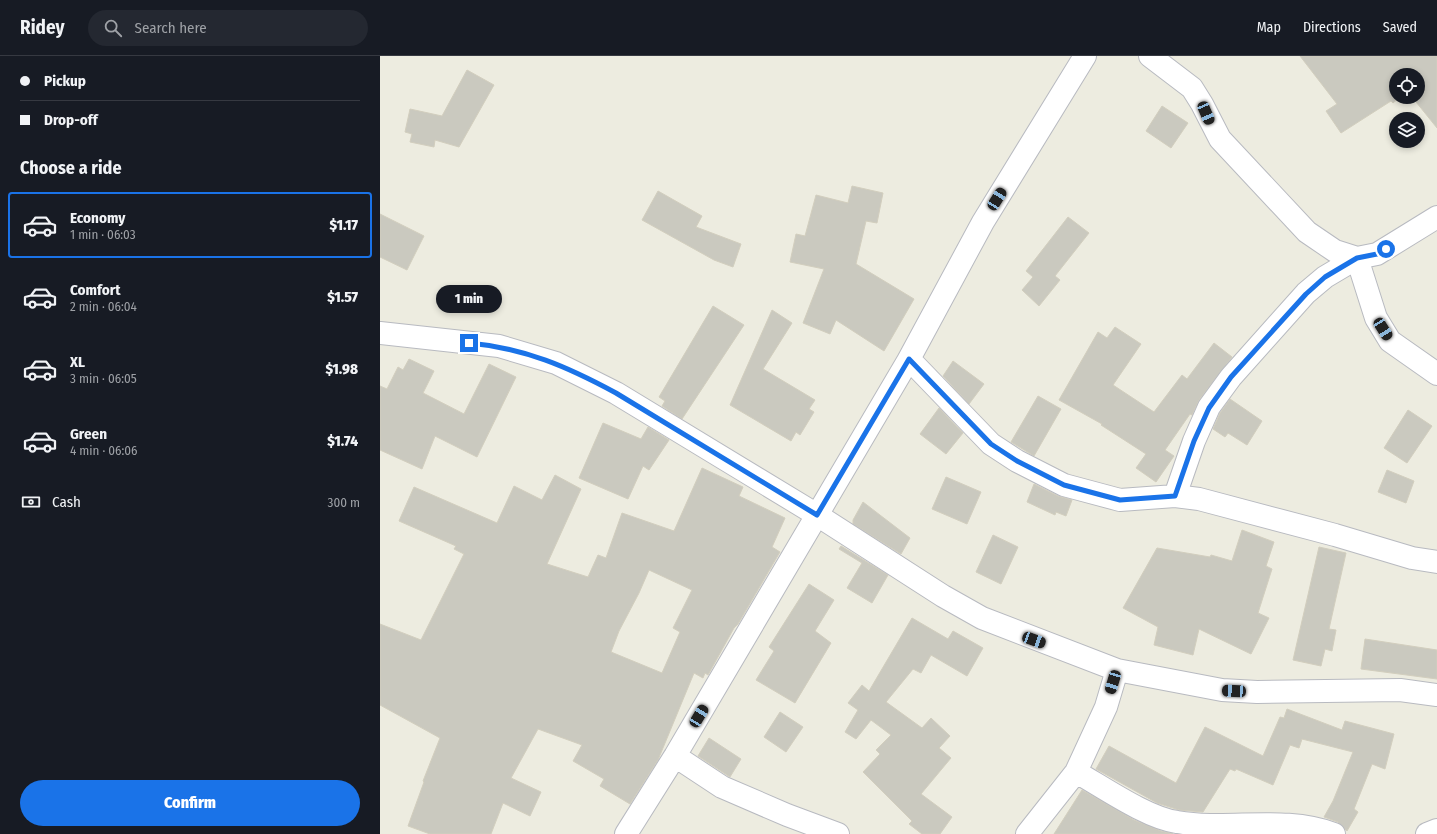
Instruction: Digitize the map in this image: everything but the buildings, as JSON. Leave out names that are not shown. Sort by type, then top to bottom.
[{"type":"street","points":[[626,834],[675,756],[909,359],[983,222],[1085,56]]},
{"type":"street","points":[[1150,56],[1192,88],[1220,139],[1307,232],[1335,251],[1357,258]]},
{"type":"street","points":[[1175,496],[1194,441],[1209,408],[1231,377],[1306,294],[1325,277],[1357,258],[1377,254],[1437,217]]},
{"type":"street","points":[[1357,258],[1376,318],[1390,341],[1437,374]]},
{"type":"street","points":[[380,333],[499,346],[556,363],[616,393],[817,515],[943,596],[982,618],[1117,670],[1222,690],[1257,692],[1400,690],[1437,695]]},
{"type":"street","points":[[909,359],[991,444],[1017,461],[1064,485],[1120,500],[1175,496],[1199,499],[1335,535],[1412,558],[1437,562]]},
{"type":"street","points":[[1027,834],[1076,772],[1106,707],[1117,670]]},
{"type":"street","points":[[675,756],[722,787],[787,815],[838,834]]},
{"type":"street","points":[[1076,772],[1154,816],[1176,822],[1198,824],[1288,824],[1318,828],[1334,834]]},
{"type":"street","points":[[1427,834],[1437,830]]},
{"type":"route","points":[[469,343],[499,346],[522,352],[556,363],[585,376],[616,393],[817,515],[909,359],[991,444],[1017,461],[1064,485],[1120,500],[1175,496],[1194,441],[1209,408],[1231,377],[1306,294],[1325,277],[1357,258],[1377,254],[1386,249]]}]
